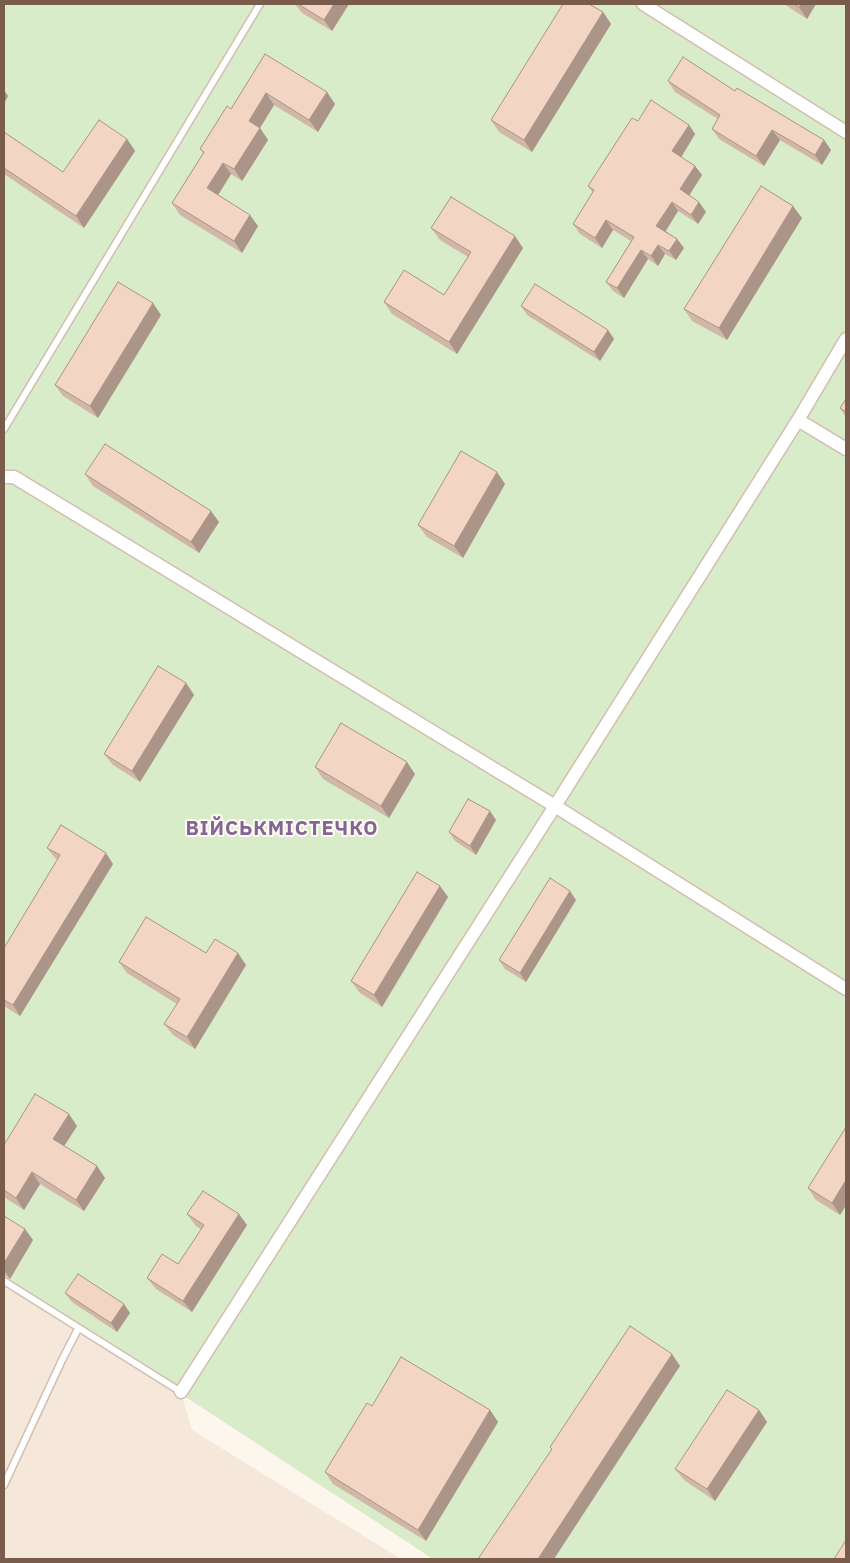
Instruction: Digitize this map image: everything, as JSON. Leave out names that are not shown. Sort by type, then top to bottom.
[{"type":"street","points":[[643,4],[846,132]]},
{"type":"street","points":[[181,1392],[555,806],[798,420],[846,339]]},
{"type":"street","points":[[798,420],[846,449]]},
{"type":"street","points":[[4,477],[14,477],[555,806],[846,989]]},
{"type":"lane","points":[[4,429],[260,4]]},
{"type":"lane","points":[[4,1281],[181,1392]]},
{"type":"lane","points":[[4,1486],[78,1329]]},
{"type":"shaded area","points":[[4,1284],[181,1392],[192,1430],[401,1559],[4,1559]]},
{"type":"green space","points":[[4,4],[846,4],[846,1559],[433,1559],[4,1278]]},
{"type":"building","points":[[298,4],[334,4],[324,20]]},
{"type":"building","points":[[563,4],[589,4],[603,12],[524,140],[491,120]]},
{"type":"building","points":[[265,54],[327,92],[309,120],[266,93],[249,121],[260,128],[234,169],[223,163],[207,188],[250,215],[234,241],[172,203],[204,152],[200,149],[227,106],[231,109]]},
{"type":"building","points":[[683,57],[735,91],[737,88],[824,140],[815,155],[772,130],[756,156],[712,129],[720,115],[668,81]]},
{"type":"building","points":[[651,100],[689,125],[672,151],[695,166],[680,189],[699,202],[691,215],[672,202],[656,226],[677,239],[669,251],[658,245],[651,256],[641,250],[617,288],[606,282],[634,237],[606,220],[595,238],[573,224],[594,190],[588,186],[632,118],[638,121]]},
{"type":"building","points":[[99,120],[127,139],[76,216],[4,168],[4,132],[63,172]]},
{"type":"building","points":[[761,186],[793,206],[719,328],[684,309]]},
{"type":"building","points":[[451,197],[515,236],[449,342],[384,302],[404,270],[444,295],[471,252],[431,228]]},
{"type":"building","points":[[118,282],[153,303],[90,406],[55,385]]},
{"type":"building","points":[[535,284],[608,330],[594,352],[521,306]]},
{"type":"building","points":[[846,399],[846,412],[840,408]]},
{"type":"building","points":[[105,444],[211,511],[191,542],[85,474]]},
{"type":"building","points":[[461,451],[497,472],[454,546],[418,525]]},
{"type":"building","points":[[158,666],[186,683],[132,771],[104,754]]},
{"type":"building","points":[[341,723],[407,762],[381,806],[315,767]]},
{"type":"building","points":[[468,799],[490,811],[470,846],[449,832]]},
{"type":"building","points":[[61,825],[106,853],[13,1005],[4,1000],[4,948],[60,855],[47,848]]},
{"type":"building","points":[[417,872],[440,886],[374,995],[351,981]]},
{"type":"building","points":[[550,878],[570,891],[520,973],[499,960]]},
{"type":"building","points":[[146,917],[206,953],[215,939],[238,953],[187,1037],[164,1024],[180,999],[119,962]]},
{"type":"building","points":[[35,1094],[69,1114],[53,1139],[97,1166],[76,1200],[32,1172],[16,1198],[4,1190],[4,1145]]},
{"type":"building","points":[[846,1127],[846,1180],[832,1203],[808,1188]]},
{"type":"building","points":[[203,1191],[239,1214],[183,1301],[147,1278],[162,1254],[178,1264],[204,1225],[187,1214]]},
{"type":"building","points":[[4,1216],[25,1229],[4,1263]]},
{"type":"building","points":[[78,1274],[124,1304],[111,1323],[65,1293]]},
{"type":"building","points":[[630,1326],[672,1354],[538,1559],[478,1559],[552,1449],[550,1447]]},
{"type":"building","points":[[401,1357],[490,1410],[418,1530],[325,1472],[367,1403],[372,1406]]},
{"type":"building","points":[[727,1390],[759,1410],[707,1489],[675,1469]]},
{"type":"building","points":[[846,1540],[846,1559],[834,1559]]},
{"type":"district","name":"ВІЙСЬКМІСТЕЧКО","points":[[282,829]]}]
